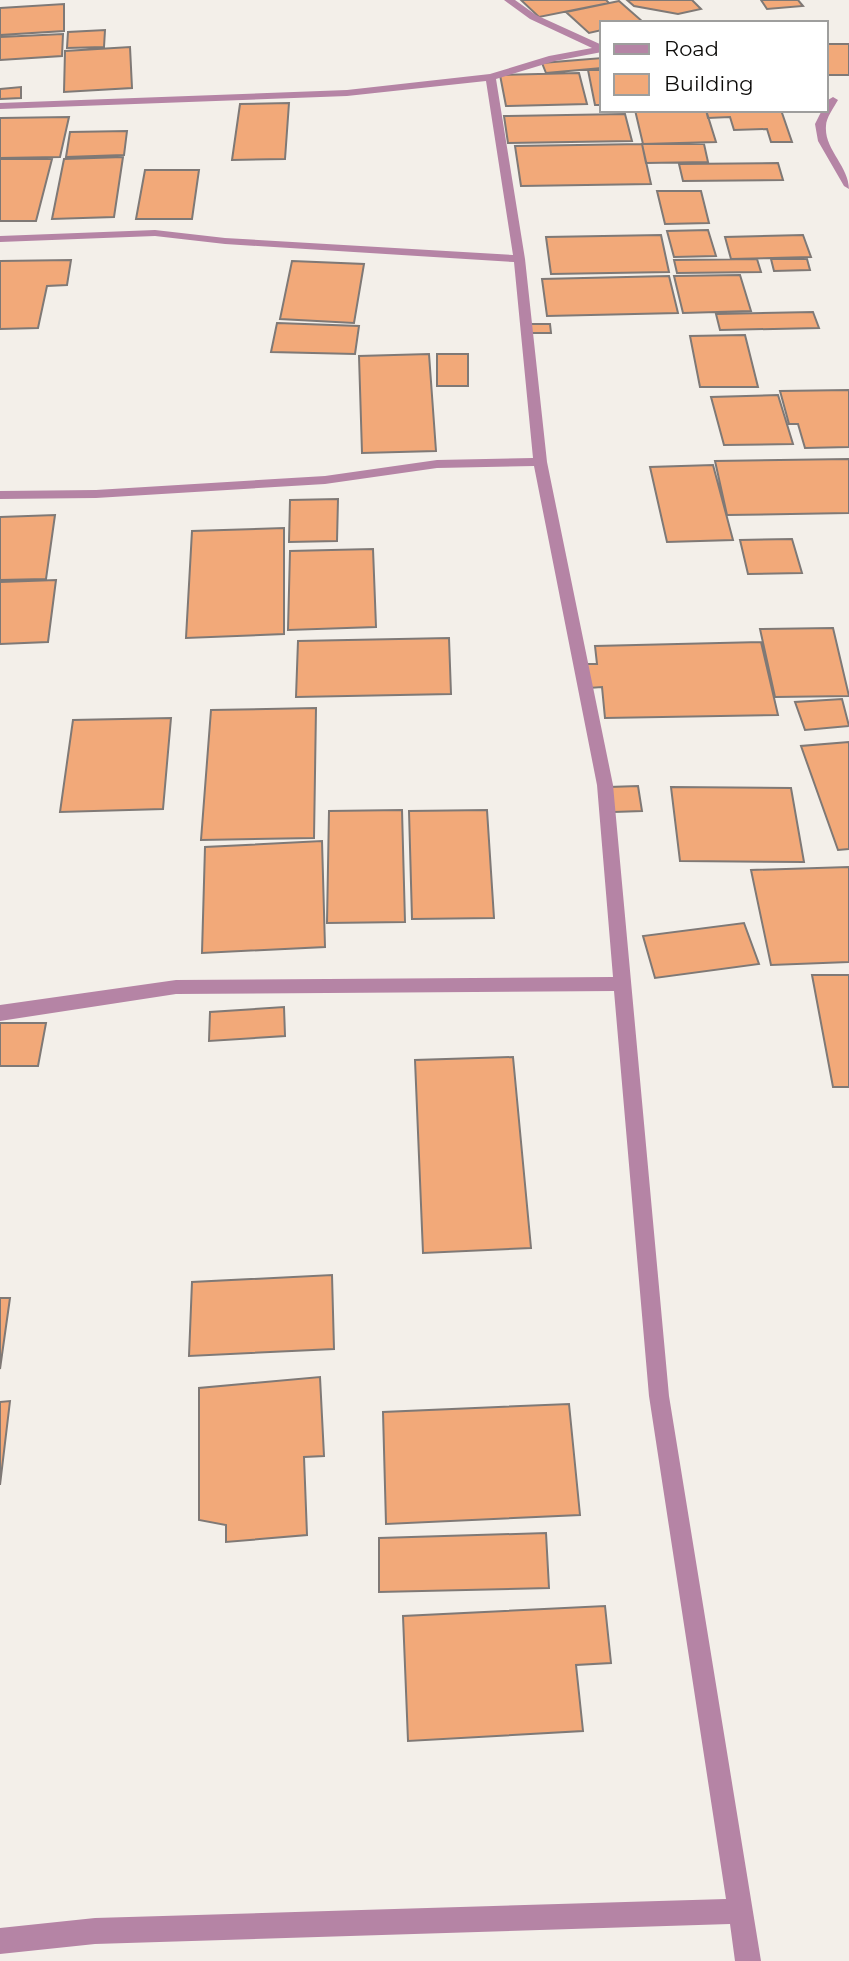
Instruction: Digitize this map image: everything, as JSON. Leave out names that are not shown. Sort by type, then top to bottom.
[{"type":"street","points":[[509,0],[533,18],[600,48]]},
{"type":"street","points":[[0,106],[347,93],[491,77],[553,58],[600,49]]},
{"type":"street","points":[[491,77],[519,259],[540,462],[605,785],[659,1396],[748,1961]]},
{"type":"street","points":[[830,97],[849,101]]},
{"type":"street","points":[[824,112],[820,124],[823,141],[849,186]]},
{"type":"street","points":[[0,239],[155,233],[225,241],[519,259]]},
{"type":"street","points":[[0,495],[96,494],[298,482],[437,464],[540,462]]},
{"type":"street","points":[[0,1013],[176,987],[621,984]]},
{"type":"street","points":[[0,1941],[95,1931],[740,1911]]},
{"type":"building","points":[[521,0],[606,0],[609,3],[539,17]]},
{"type":"building","points":[[627,0],[692,0],[701,9],[678,14],[634,6]]},
{"type":"building","points":[[761,0],[798,0],[803,6],[767,9]]},
{"type":"building","points":[[619,1],[642,21],[600,21],[600,30],[589,33],[566,12]]},
{"type":"building","points":[[64,4],[64,31],[0,35],[0,8]]},
{"type":"building","points":[[105,30],[104,47],[67,48],[68,32]]},
{"type":"building","points":[[63,34],[62,56],[0,60],[0,37]]},
{"type":"building","points":[[828,44],[849,44],[849,75],[828,75]]},
{"type":"building","points":[[130,47],[132,88],[64,92],[65,51]]},
{"type":"building","points":[[600,58],[600,68],[546,73],[542,63]]},
{"type":"building","points":[[588,70],[600,70],[600,105],[595,105]]},
{"type":"building","points":[[579,73],[587,104],[506,106],[500,75]]},
{"type":"building","points":[[21,87],[21,98],[0,99],[0,89]]},
{"type":"building","points":[[289,103],[285,159],[232,160],[240,104]]},
{"type":"building","points":[[635,112],[707,112],[716,142],[643,144]]},
{"type":"building","points":[[706,112],[782,112],[792,142],[771,142],[767,129],[734,130],[730,117],[708,118]]},
{"type":"building","points":[[625,114],[632,141],[508,143],[504,116]]},
{"type":"building","points":[[69,117],[60,157],[0,158],[0,118]]},
{"type":"building","points":[[127,131],[124,155],[66,157],[70,132]]},
{"type":"building","points":[[642,144],[704,144],[708,162],[646,163]]},
{"type":"building","points":[[642,144],[651,184],[521,186],[515,146]]},
{"type":"building","points":[[123,157],[114,217],[52,219],[64,159]]},
{"type":"building","points":[[0,159],[52,159],[36,221],[0,221]]},
{"type":"building","points":[[778,163],[783,180],[683,181],[679,164]]},
{"type":"building","points":[[145,170],[199,170],[192,219],[136,219]]},
{"type":"building","points":[[657,191],[701,191],[709,223],[665,224]]},
{"type":"building","points":[[708,230],[716,256],[674,257],[667,231]]},
{"type":"building","points":[[661,235],[669,272],[551,274],[546,237]]},
{"type":"building","points":[[803,235],[811,257],[731,259],[725,237]]},
{"type":"building","points":[[757,259],[761,272],[677,273],[674,260]]},
{"type":"building","points":[[771,259],[807,259],[810,270],[774,271]]},
{"type":"building","points":[[71,260],[67,285],[47,286],[38,328],[0,329],[0,261]]},
{"type":"building","points":[[292,261],[364,264],[354,323],[280,319]]},
{"type":"building","points":[[740,275],[751,311],[683,313],[674,276]]},
{"type":"building","points":[[669,276],[678,313],[547,316],[542,279]]},
{"type":"building","points":[[813,312],[819,328],[720,330],[716,314]]},
{"type":"building","points":[[277,323],[359,326],[355,354],[271,352]]},
{"type":"building","points":[[529,324],[550,324],[551,333],[531,333]]},
{"type":"building","points":[[745,335],[758,387],[700,387],[690,336]]},
{"type":"building","points":[[429,354],[436,451],[362,453],[359,356]]},
{"type":"building","points":[[437,354],[468,354],[468,386],[437,386]]},
{"type":"building","points":[[849,390],[849,447],[805,448],[798,424],[789,424],[780,391]]},
{"type":"building","points":[[778,395],[793,444],[724,445],[711,397]]},
{"type":"building","points":[[849,459],[849,513],[727,515],[715,461]]},
{"type":"building","points":[[713,465],[733,540],[667,542],[650,467]]},
{"type":"building","points":[[338,499],[337,541],[289,542],[290,500]]},
{"type":"building","points":[[55,515],[46,579],[0,580],[0,517]]},
{"type":"building","points":[[284,528],[284,634],[186,638],[192,531]]},
{"type":"building","points":[[792,539],[802,573],[748,574],[740,540]]},
{"type":"building","points":[[373,549],[376,627],[288,630],[290,551]]},
{"type":"building","points":[[56,580],[48,642],[0,644],[0,582]]},
{"type":"building","points":[[833,628],[849,696],[775,697],[760,629]]},
{"type":"building","points":[[449,638],[451,694],[296,697],[298,641]]},
{"type":"building","points":[[761,642],[778,715],[605,718],[602,687],[589,688],[586,664],[597,664],[595,646]]},
{"type":"building","points":[[842,699],[849,726],[805,730],[795,702]]},
{"type":"building","points":[[316,708],[314,838],[201,840],[211,710]]},
{"type":"building","points":[[171,718],[163,809],[60,812],[73,720]]},
{"type":"building","points":[[849,742],[849,849],[838,850],[801,746]]},
{"type":"building","points":[[638,786],[642,811],[614,812],[609,787]]},
{"type":"building","points":[[671,787],[791,788],[804,862],[680,861]]},
{"type":"building","points":[[402,810],[405,922],[327,923],[329,811]]},
{"type":"building","points":[[487,810],[494,918],[412,919],[409,811]]},
{"type":"building","points":[[322,841],[325,947],[202,953],[205,847]]},
{"type":"building","points":[[849,867],[849,962],[771,965],[751,870]]},
{"type":"building","points":[[744,923],[759,964],[655,978],[643,936]]},
{"type":"building","points":[[812,975],[849,975],[849,1087],[833,1087]]},
{"type":"building","points":[[284,1007],[285,1036],[209,1041],[210,1012]]},
{"type":"building","points":[[0,1023],[46,1023],[38,1066],[0,1066]]},
{"type":"building","points":[[513,1057],[531,1248],[423,1253],[415,1060]]},
{"type":"building","points":[[332,1275],[334,1349],[189,1356],[192,1282]]},
{"type":"building","points":[[0,1298],[10,1298],[0,1369]]},
{"type":"building","points":[[320,1377],[324,1456],[304,1457],[307,1535],[226,1542],[226,1525],[199,1520],[199,1388]]},
{"type":"building","points":[[10,1401],[0,1485],[0,1402]]},
{"type":"building","points":[[569,1404],[580,1515],[386,1524],[383,1412]]},
{"type":"building","points":[[546,1533],[549,1588],[379,1592],[379,1538]]},
{"type":"building","points":[[605,1606],[611,1663],[576,1665],[583,1731],[408,1741],[403,1616]]}]
